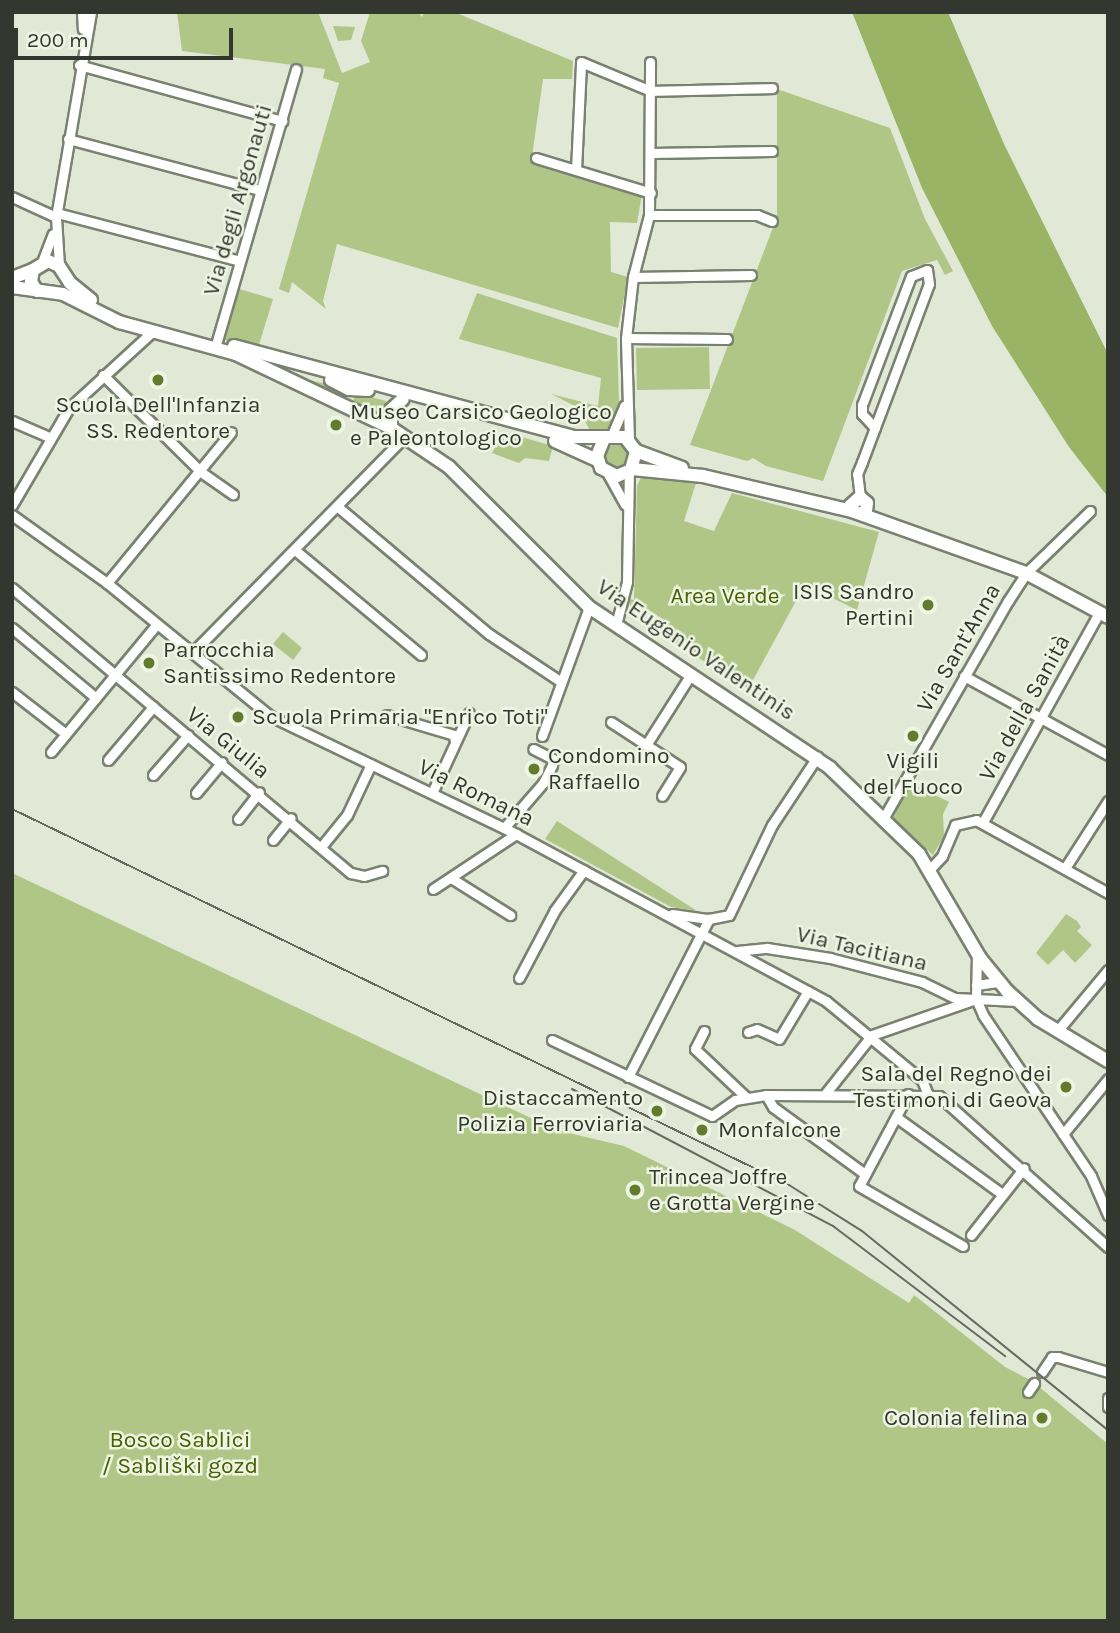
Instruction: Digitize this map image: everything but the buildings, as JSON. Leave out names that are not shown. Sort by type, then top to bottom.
[{"type":"main road","points":[[37,266],[31,282],[38,291]]},
{"type":"main road","points":[[12,278],[37,266],[61,270],[61,288],[54,293],[12,287]]},
{"type":"main road","name":"Via Eugenio Valentinis","points":[[61,270],[85,296],[113,312],[217,341],[405,436],[477,491],[589,607],[817,757],[883,819],[930,869],[977,952],[998,982],[1017,1001],[1108,1061]]},
{"type":"main road","name":"Via Eugenio Valentinis","points":[[54,293],[152,331],[237,350]]},
{"type":"main road","points":[[237,350],[568,444],[597,460],[608,474],[631,470],[703,476],[857,506],[1027,573],[1104,614]]},
{"type":"main road","points":[[349,407],[352,384]]},
{"type":"main road","points":[[352,384],[558,434],[607,439],[633,446],[703,476]]},
{"type":"main road","points":[[391,428],[391,410],[403,399]]},
{"type":"main road","points":[[597,460],[607,439]]},
{"type":"main road","points":[[631,470],[633,446]]},
{"type":"street","points":[[82,12],[84,44]]},
{"type":"street","points":[[61,270],[55,229],[56,215],[79,65],[91,12]]},
{"type":"street","points":[[576,170],[581,62],[651,91],[772,88]]},
{"type":"street","points":[[633,446],[626,398],[626,338],[633,277],[649,215],[651,192],[650,62]]},
{"type":"street","points":[[79,65],[282,121]]},
{"type":"street","name":"Via degli Argonauti","points":[[217,341],[296,69]]},
{"type":"street","points":[[68,139],[260,190]]},
{"type":"street","points":[[651,153],[772,152]]},
{"type":"street","points":[[536,158],[651,192]]},
{"type":"street","points":[[12,197],[56,215],[240,261]]},
{"type":"street","points":[[649,215],[757,215],[772,221]]},
{"type":"street","points":[[37,266],[55,229]]},
{"type":"street","points":[[857,506],[857,474],[875,428],[929,284],[927,270],[911,276],[862,405],[862,414],[875,428]]},
{"type":"street","points":[[633,277],[751,275]]},
{"type":"street","points":[[12,505],[49,436],[69,408],[152,331]]},
{"type":"street","points":[[626,338],[727,339]]},
{"type":"street","points":[[103,375],[201,472],[233,494]]},
{"type":"street","points":[[607,439],[619,425],[626,398]]},
{"type":"street","points":[[12,421],[49,436]]},
{"type":"street","points":[[107,583],[201,472],[231,432]]},
{"type":"street","points":[[192,653],[405,436]]},
{"type":"street","points":[[616,625],[627,582],[631,470]]},
{"type":"street","points":[[608,474],[628,513]]},
{"type":"street","points":[[338,507],[489,634],[560,681]]},
{"type":"street","name":"Via Sant'Anna","points":[[883,819],[964,676],[1027,573],[1090,511]]},
{"type":"street","name":"Via Romana","points":[[12,515],[107,583],[270,716],[516,834],[808,991],[872,1035],[922,1080],[928,1095]]},
{"type":"street","points":[[295,550],[421,655]]},
{"type":"street","name":"Via Giulia","points":[[12,589],[358,876],[382,870]]},
{"type":"street","points":[[542,736],[589,607]]},
{"type":"street","name":"Via della Sanità","points":[[984,822],[1104,614]]},
{"type":"street","points":[[51,752],[157,624]]},
{"type":"street","points":[[12,628],[96,698]]},
{"type":"street","points":[[646,745],[691,674]]},
{"type":"street","points":[[964,676],[1108,755]]},
{"type":"street","points":[[12,692],[66,734]]},
{"type":"street","points":[[107,760],[153,707]]},
{"type":"street","points":[[432,793],[469,713]]},
{"type":"street","points":[[387,715],[454,735],[455,742]]},
{"type":"street","points":[[611,722],[680,768],[662,796]]},
{"type":"street","points":[[153,775],[188,735]]},
{"type":"street","points":[[504,828],[543,783],[552,765],[553,760],[533,749]]},
{"type":"street","points":[[660,912],[722,920],[729,915],[772,825],[817,757]]},
{"type":"street","points":[[196,793],[222,762]]},
{"type":"street","points":[[321,847],[347,815],[371,764]]},
{"type":"street","points":[[238,819],[259,792]]},
{"type":"street","points":[[1065,868],[1108,801]]},
{"type":"street","points":[[272,840],[291,818]]},
{"type":"street","points":[[930,869],[942,856],[955,825],[968,819],[984,822],[1108,893]]},
{"type":"street","points":[[433,889],[516,834]]},
{"type":"street","points":[[519,978],[555,910],[583,870]]},
{"type":"street","points":[[451,878],[510,915]]},
{"type":"street","points":[[628,1077],[709,919]]},
{"type":"street","name":"Via Tacitiana","points":[[737,951],[767,947],[830,958],[922,982],[955,998],[976,999]]},
{"type":"street","points":[[977,952],[976,999],[1091,1176],[1108,1215]]},
{"type":"street","points":[[1058,1030],[1108,970]]},
{"type":"street","points":[[976,985],[998,982]]},
{"type":"street","points":[[991,999],[998,982]]},
{"type":"street","points":[[748,1032],[757,1030],[779,1039],[808,991]]},
{"type":"street","points":[[825,1094],[872,1035],[976,999],[1017,1001]]},
{"type":"street","points":[[704,1031],[695,1049],[747,1098]]},
{"type":"street","points":[[552,1040],[712,1116],[735,1100],[766,1095],[939,1096],[1024,1168],[1107,1245]]},
{"type":"street","points":[[1063,1134],[1108,1079]]},
{"type":"street","points":[[908,1094],[859,1186],[963,1246]]},
{"type":"street","points":[[766,1095],[773,1107],[866,1174]]},
{"type":"street","points":[[896,1117],[1002,1195]]},
{"type":"street","points":[[971,1236],[1024,1168]]},
{"type":"street","points":[[1042,1372],[1052,1357],[1058,1357],[1108,1372]]},
{"type":"street","points":[[1028,1392],[1034,1383]]},
{"type":"street","points":[[1108,1398],[1108,1406]]},
{"type":"green space","points":[[177,12],[318,12],[342,73],[370,62],[361,41],[370,12],[418,12],[422,17],[424,12],[454,12],[573,61],[572,79],[543,79],[531,163],[642,194],[637,223],[610,222],[611,272],[628,277],[618,328],[337,244],[323,301],[326,309],[292,282],[289,293],[279,289],[339,83],[323,78],[325,69],[182,51]]},
{"type":"green space","points":[[333,26],[355,27],[351,40],[338,41]]},
{"type":"green space","points":[[777,89],[890,128],[925,219],[953,271],[945,275],[937,260],[902,271],[823,481],[766,466],[753,458],[747,461],[690,445],[777,217]]},
{"type":"green space","points":[[236,288],[273,299],[258,348],[220,339]]},
{"type":"green space","points":[[477,293],[617,338],[619,403],[609,429],[592,434],[577,407],[551,394],[598,406],[601,378],[459,339]]},
{"type":"green space","points":[[709,347],[710,389],[637,390],[636,348]]},
{"type":"green space","points":[[302,378],[341,388],[348,392],[345,400]]},
{"type":"green space","points":[[355,393],[386,401],[383,417],[353,404]]},
{"type":"green space","points":[[504,432],[553,446],[549,461],[525,458],[519,463],[492,453]]},
{"type":"green space","points":[[617,444],[625,448],[629,456],[625,464],[617,468],[609,464],[605,456],[609,448]]},
{"type":"green space","name":"Area Verde","points":[[642,475],[696,483],[684,521],[714,531],[732,493],[879,532],[857,610],[820,592],[796,601],[748,689],[656,631],[663,619],[648,610],[630,608],[630,599],[634,600],[637,486]]},
{"type":"green space","points":[[283,632],[302,648],[293,660],[273,644]]},
{"type":"green space","points":[[909,782],[949,802],[943,814],[944,836],[933,855],[893,819]]},
{"type":"green space","points":[[557,821],[697,911],[671,907],[545,839]]},
{"type":"green space","name":"Bosco Sablici / Sabliški gozd","points":[[12,873],[556,1130],[624,1146],[795,1230],[909,1303],[914,1295],[1005,1367],[1032,1381],[1108,1444],[1108,1621],[12,1621]]},
{"type":"green space","points":[[1066,914],[1077,921],[1081,927],[1077,931],[1092,945],[1075,963],[1063,950],[1048,965],[1036,953]]},
{"type":"shaded area","points":[[852,12],[948,12],[1004,144],[1108,354],[1108,497],[1069,447],[992,326],[922,188]]},
{"type":"railway","points":[[12,809],[789,1185],[862,1231],[1108,1430]]},
{"type":"railway","points":[[572,1089],[833,1226],[1005,1356]]},
{"type":"place","name":"Scuola Dell'Infanzia SS. Redentore","points":[[158,380]]},
{"type":"place","name":"Museo Carsico Geologico e Paleontologico","points":[[336,425]]},
{"type":"place","name":"ISIS Sandro Pertini","points":[[928,605]]},
{"type":"place","name":"Parrocchia Santissimo Redentore","points":[[149,663]]},
{"type":"place","name":"Scuola Primaria \"Enrico Toti\"","points":[[238,717]]},
{"type":"place","name":"Vigili del Fuoco","points":[[913,736]]},
{"type":"place","name":"Condomino Raffaello","points":[[534,769]]},
{"type":"place","name":"Sala del Regno dei Testimoni di Geova","points":[[1066,1087]]},
{"type":"place","name":"Distaccamento Polizia Ferroviaria","points":[[657,1111]]},
{"type":"place","name":"Monfalcone","points":[[702,1130]]},
{"type":"place","name":"Trincea Joffre e Grotta Vergine","points":[[635,1190]]},
{"type":"place","name":"Colonia felina","points":[[1042,1418]]}]
